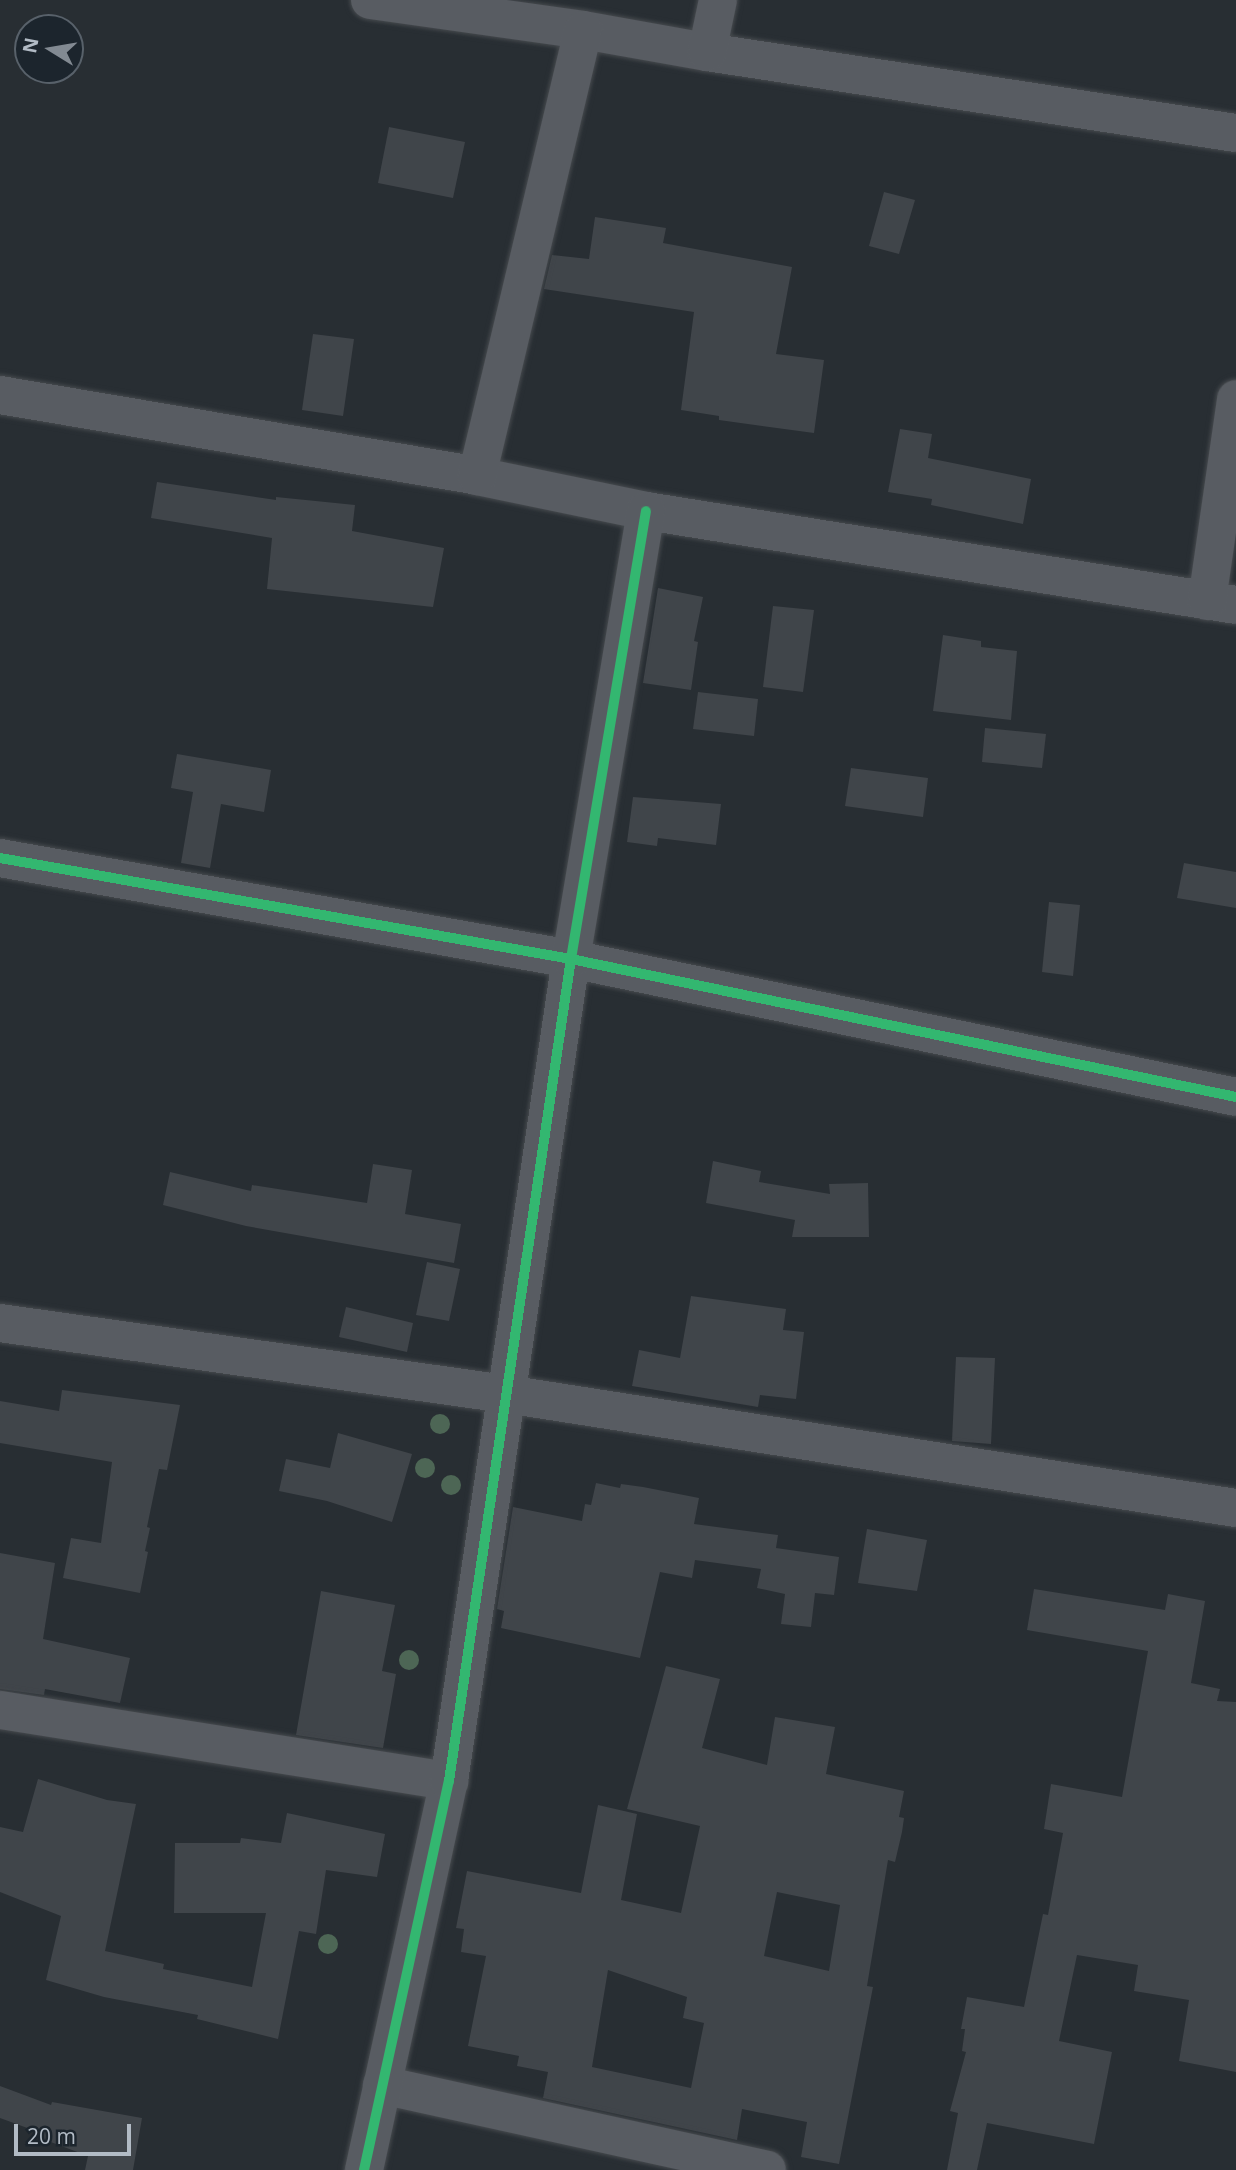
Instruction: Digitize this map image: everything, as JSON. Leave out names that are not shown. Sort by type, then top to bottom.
[{"type":"street","points":[[370,0],[583,30],[707,52],[1236,133]]},
{"type":"street","points":[[707,52],[718,0]]},
{"type":"street","points":[[477,476],[583,30]]},
{"type":"street","points":[[0,396],[477,476],[646,511],[1222,603],[1236,399]]},
{"type":"street","points":[[364,2170],[449,1782],[571,959],[646,511]]},
{"type":"street","points":[[0,858],[571,959],[1236,1097]]},
{"type":"street","points":[[0,1323],[506,1394],[1236,1508]]},
{"type":"street","points":[[0,1710],[449,1782]]},
{"type":"street","points":[[382,2085],[768,2170]]},
{"type":"building","points":[[389,127],[465,142],[453,198],[378,183]]},
{"type":"building","points":[[884,192],[915,200],[899,254],[869,246]]},
{"type":"building","points":[[595,217],[666,228],[663,243],[792,267],[776,354],[824,360],[814,433],[719,420],[719,416],[681,410],[694,312],[544,289],[552,255],[589,259]]},
{"type":"building","points":[[313,334],[354,339],[343,416],[302,410]]},
{"type":"building","points":[[900,429],[932,434],[928,458],[1031,479],[1023,524],[931,505],[932,499],[888,492]]},
{"type":"building","points":[[157,482],[276,500],[276,497],[355,505],[352,531],[444,548],[433,607],[267,589],[272,538],[151,518]]},
{"type":"building","points":[[658,588],[703,597],[694,641],[698,642],[691,690],[643,683]]},
{"type":"building","points":[[773,606],[814,610],[803,692],[763,687]]},
{"type":"building","points":[[943,635],[981,641],[981,647],[1017,651],[1011,720],[933,711]]},
{"type":"building","points":[[698,692],[758,699],[754,736],[693,729]]},
{"type":"building","points":[[985,728],[1046,734],[1042,768],[982,762]]},
{"type":"building","points":[[177,754],[271,770],[264,812],[221,804],[210,868],[181,863],[193,792],[171,788]]},
{"type":"building","points":[[851,768],[928,778],[923,817],[845,806]]},
{"type":"building","points":[[633,797],[721,804],[716,845],[658,838],[657,846],[627,842]]},
{"type":"building","points":[[1184,863],[1236,872],[1236,908],[1177,898]]},
{"type":"building","points":[[1049,902],[1080,905],[1073,976],[1042,972]]},
{"type":"building","points":[[713,1161],[761,1171],[759,1182],[830,1194],[829,1184],[868,1183],[869,1237],[792,1237],[795,1220],[706,1203]]},
{"type":"building","points":[[373,1164],[412,1170],[405,1214],[461,1224],[454,1263],[246,1226],[163,1205],[170,1172],[251,1191],[252,1185],[367,1203]]},
{"type":"building","points":[[427,1262],[460,1269],[449,1321],[416,1315]]},
{"type":"building","points":[[691,1296],[786,1309],[783,1330],[804,1332],[796,1399],[760,1395],[758,1407],[632,1386],[639,1350],[680,1358]]},
{"type":"building","points":[[346,1307],[413,1323],[407,1352],[339,1337]]},
{"type":"building","points":[[956,1357],[995,1358],[991,1444],[952,1441]]},
{"type":"building","points":[[62,1390],[180,1405],[167,1470],[159,1469],[147,1527],[150,1528],[145,1551],[148,1552],[140,1593],[63,1578],[71,1538],[101,1543],[112,1462],[0,1443],[0,1401],[59,1411]]},
{"type":"building","points":[[338,1433],[412,1454],[392,1522],[327,1501],[279,1491],[286,1459],[330,1468]]},
{"type":"building","points":[[596,1483],[620,1488],[621,1484],[643,1487],[699,1498],[694,1524],[778,1535],[776,1548],[839,1557],[834,1595],[815,1593],[811,1627],[781,1624],[785,1594],[757,1588],[761,1569],[695,1560],[692,1578],[660,1572],[640,1658],[501,1628],[504,1611],[497,1609],[513,1507],[582,1521],[585,1504],[591,1505]]},
{"type":"building","points":[[867,1529],[927,1540],[917,1591],[858,1583]]},
{"type":"building","points":[[0,1553],[55,1563],[43,1639],[130,1658],[120,1703],[45,1689],[44,1695],[0,1689]]},
{"type":"building","points":[[1034,1589],[1165,1610],[1168,1594],[1205,1601],[1191,1683],[1220,1689],[1217,1701],[1236,1702],[1236,2072],[1179,2061],[1189,2000],[1134,1991],[1138,1965],[1077,1955],[1059,2041],[1112,2052],[1094,2144],[987,2123],[977,2170],[947,2170],[958,2113],[950,2111],[966,2052],[962,2051],[965,2029],[961,2029],[967,1997],[1024,2007],[1043,1914],[1048,1915],[1063,1833],[1044,1829],[1051,1784],[1122,1797],[1148,1651],[1027,1630]]},
{"type":"building","points":[[321,1591],[395,1605],[382,1671],[396,1674],[383,1748],[296,1735]]},
{"type":"building","points":[[666,1666],[720,1679],[702,1748],[767,1765],[775,1717],[835,1727],[826,1774],[904,1791],[899,1817],[904,1818],[902,1832],[895,1862],[888,1860],[867,1986],[873,1987],[839,2164],[801,2157],[807,2122],[742,2109],[737,2140],[543,2098],[548,2072],[517,2066],[519,2056],[468,2046],[486,1956],[461,1952],[464,1929],[456,1928],[467,1871],[581,1893],[598,1805],[637,1814],[621,1900],[681,1913],[700,1826],[627,1809]],"holes":[[[777,1892],[840,1905],[829,1971],[764,1956]],[[608,1970],[687,1997],[683,2018],[704,2023],[691,2088],[592,2067]]]},
{"type":"building","points":[[38,1779],[107,1800],[136,1804],[105,1951],[164,1964],[163,1969],[252,1987],[266,1913],[174,1913],[175,1843],[240,1843],[241,1838],[281,1843],[287,1813],[385,1834],[377,1877],[326,1870],[316,1934],[299,1931],[278,2039],[197,2019],[198,2015],[104,1997],[46,1980],[61,1916],[0,1892],[0,1827],[23,1832]]},
{"type":"building","points":[[0,2086],[51,2105],[52,2102],[142,2118],[133,2170],[85,2170],[88,2156],[40,2138],[41,2133],[0,2118]]},
{"type":"cycle path","points":[[364,2170],[449,1781],[571,959],[646,511]]},
{"type":"cycle path","points":[[0,858],[571,959],[1236,1097]]}]
